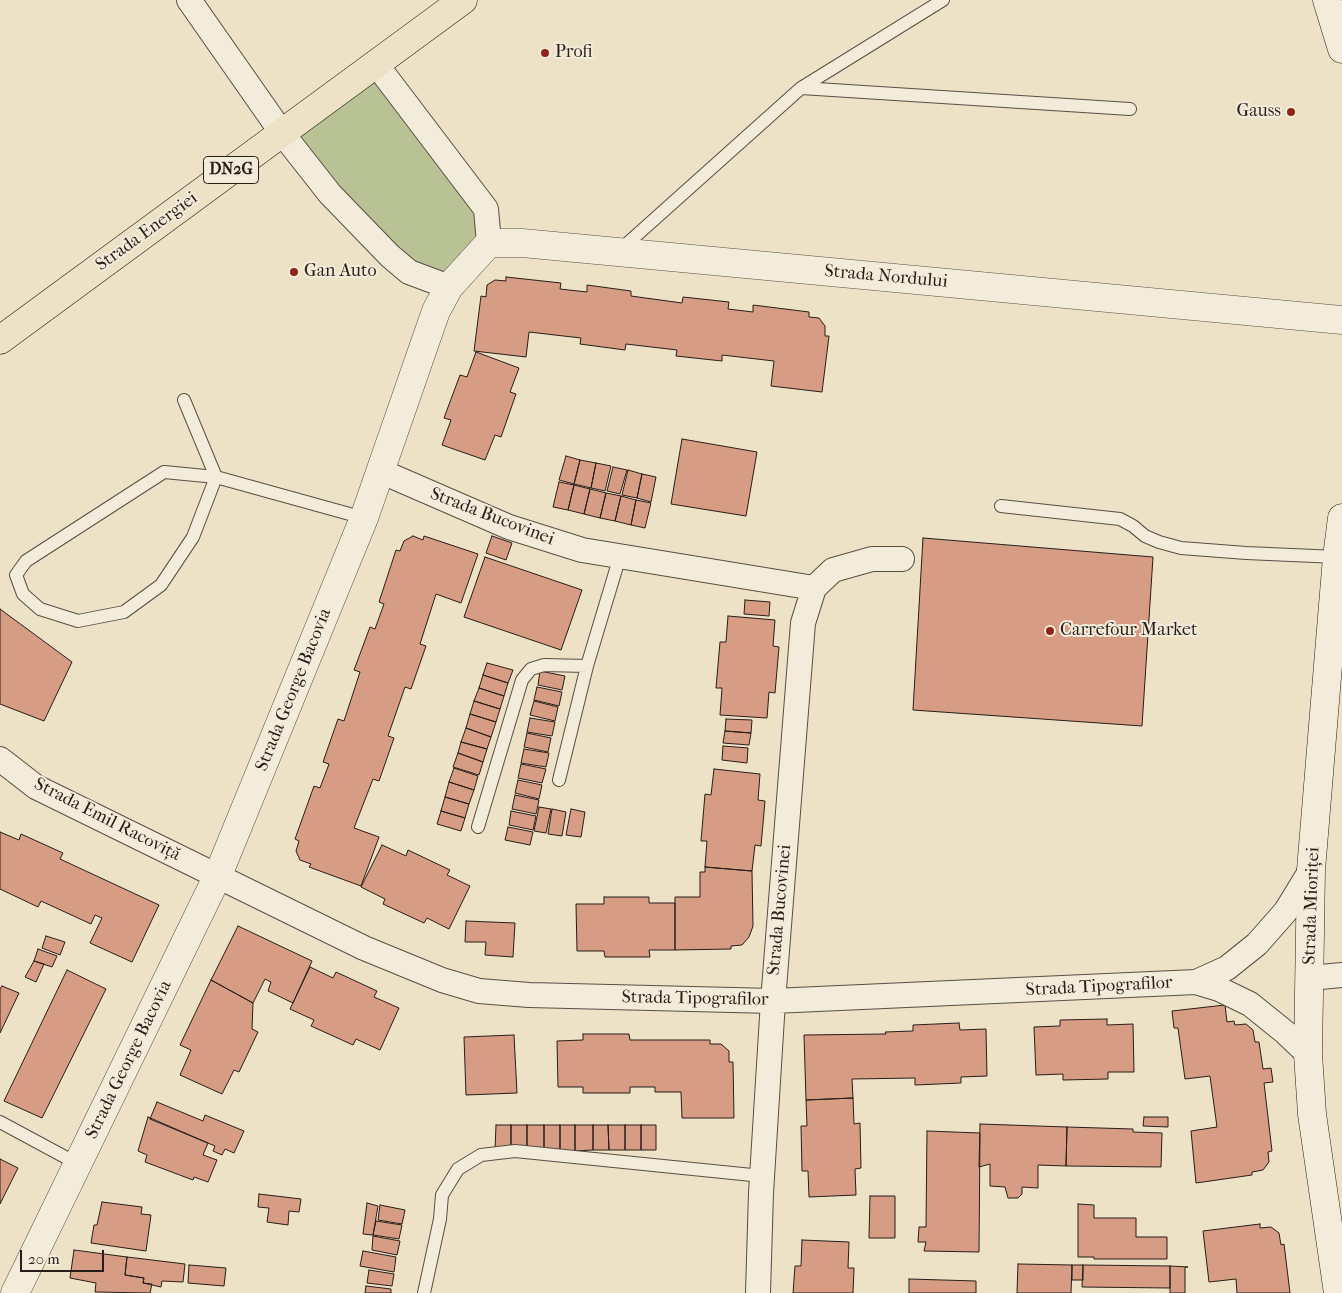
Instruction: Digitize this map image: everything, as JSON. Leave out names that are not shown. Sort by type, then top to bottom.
[{"type":"main road","name":"Strada Energiei","points":[[0,340],[463,0]]},
{"type":"street","points":[[189,0],[282,132],[330,194],[390,256],[409,272],[449,287],[489,243],[486,209],[376,64]]},
{"type":"street","points":[[1326,0],[1342,49]]},
{"type":"street","name":"Strada Nordului","points":[[489,243],[522,243],[1342,320]]},
{"type":"street","name":"Strada George Bacovia","points":[[15,1293],[218,875],[364,518],[436,311],[449,287]]},
{"type":"street","name":"Strada Bucovinei","points":[[380,471],[509,527],[582,550],[814,588]]},
{"type":"street","name":"Strada Mioriței","points":[[1338,1293],[1312,1114],[1308,1054],[1311,870],[1336,557],[1342,518]]},
{"type":"street","name":"Strada Bucovinei","points":[[758,1293],[762,1176],[773,1001],[803,623],[814,588],[832,570],[872,560],[902,559]]},
{"type":"street","name":"Strada Emil Racoviță","points":[[0,759],[36,787],[218,875]]},
{"type":"street","name":"Strada Tipografilor","points":[[1196,982],[1227,968],[1257,944],[1286,911],[1311,870]]},
{"type":"street","name":"Strada Tipografilor","points":[[218,875],[364,948],[442,980],[479,991],[528,995],[773,1001],[1196,982],[1219,989],[1250,1004],[1286,1033],[1308,1054]]},
{"type":"street","points":[[1310,978],[1342,976]]},
{"type":"lane","points":[[619,252],[801,88],[943,0]]},
{"type":"lane","points":[[801,88],[1130,109]]},
{"type":"lane","points":[[184,400],[216,478],[193,537],[160,585],[124,612],[78,621],[40,609],[23,594],[16,575],[26,561],[164,472],[216,478],[364,518]]},
{"type":"lane","points":[[1001,506],[1120,519],[1133,526],[1145,536],[1181,548],[1336,557]]},
{"type":"lane","points":[[559,780],[587,666],[620,556]]},
{"type":"lane","points":[[478,827],[522,680],[530,669],[544,665],[587,666]]},
{"type":"lane","points":[[0,1122],[78,1164]]},
{"type":"lane","points":[[424,1293],[440,1219],[442,1195],[458,1169],[481,1155],[515,1151],[762,1176]]},
{"type":"green space","points":[[376,64],[486,209],[489,243],[449,287],[409,272],[282,133]]},
{"type":"building","points":[[506,277],[561,283],[560,289],[587,292],[587,285],[631,291],[631,296],[682,303],[683,297],[729,302],[728,309],[753,312],[753,305],[809,312],[809,317],[819,318],[825,326],[825,336],[829,336],[822,392],[771,386],[774,361],[722,355],[722,361],[676,356],[677,350],[626,344],[625,350],[580,344],[581,338],[529,332],[526,357],[474,351],[481,296],[486,297],[487,285],[495,280],[506,281]]},
{"type":"building","points":[[476,352],[519,368],[510,392],[516,394],[501,437],[495,435],[485,460],[442,445],[451,420],[444,418],[460,375],[467,377]]},
{"type":"building","points":[[682,439],[757,452],[746,516],[671,504]]},
{"type":"building","points":[[566,456],[580,460],[574,484],[559,480]]},
{"type":"building","points":[[580,460],[596,463],[591,488],[574,484]]},
{"type":"building","points":[[596,463],[611,466],[605,491],[591,488]]},
{"type":"building","points":[[613,467],[627,470],[620,494],[607,491]]},
{"type":"building","points":[[628,470],[642,474],[637,498],[622,495]]},
{"type":"building","points":[[642,474],[656,477],[651,502],[637,498]]},
{"type":"building","points":[[559,482],[574,485],[568,510],[553,507]]},
{"type":"building","points":[[574,485],[590,489],[584,514],[568,510]]},
{"type":"building","points":[[590,489],[606,493],[600,518],[584,514]]},
{"type":"building","points":[[606,493],[621,496],[615,521],[600,518]]},
{"type":"building","points":[[621,496],[636,500],[631,525],[615,521]]},
{"type":"building","points":[[636,500],[651,503],[645,528],[631,525]]},
{"type":"building","points":[[413,536],[423,540],[424,536],[478,554],[461,603],[436,594],[420,644],[426,646],[411,689],[405,687],[388,736],[394,738],[379,781],[373,779],[354,828],[379,837],[361,886],[309,867],[311,864],[300,860],[296,851],[299,841],[295,839],[314,786],[320,788],[329,764],[323,762],[338,719],[344,721],[360,672],[354,670],[370,627],[375,629],[384,604],[379,602],[396,550],[400,551],[404,541]]},
{"type":"building","points":[[492,536],[512,543],[506,560],[486,553]]},
{"type":"building","points":[[923,538],[1153,557],[1142,726],[913,710]]},
{"type":"building","points":[[485,557],[582,590],[561,650],[464,617]]},
{"type":"building","points":[[745,600],[770,602],[769,616],[744,614]]},
{"type":"building","points":[[0,609],[72,662],[44,721],[0,704]]},
{"type":"building","points":[[728,616],[775,620],[773,646],[779,647],[775,693],[769,692],[767,718],[720,715],[722,688],[716,688],[720,642],[726,642]]},
{"type":"building","points":[[487,663],[513,670],[508,683],[483,675]]},
{"type":"building","points":[[540,671],[565,676],[562,690],[538,685]]},
{"type":"building","points":[[483,675],[508,683],[504,696],[479,688]]},
{"type":"building","points":[[537,687],[562,692],[559,706],[534,700]]},
{"type":"building","points":[[479,688],[504,696],[500,709],[474,701]]},
{"type":"building","points":[[474,701],[500,709],[496,722],[470,714]]},
{"type":"building","points":[[534,701],[558,707],[555,721],[530,715]]},
{"type":"building","points":[[470,714],[496,722],[491,737],[466,728]]},
{"type":"building","points":[[530,718],[555,722],[552,736],[527,732]]},
{"type":"building","points":[[726,719],[752,720],[751,733],[725,731]]},
{"type":"building","points":[[466,728],[491,737],[487,749],[461,742]]},
{"type":"building","points":[[725,731],[751,733],[749,745],[723,743]]},
{"type":"building","points":[[527,733],[551,738],[548,752],[524,747]]},
{"type":"building","points":[[461,742],[487,749],[483,762],[458,753]]},
{"type":"building","points":[[723,746],[748,748],[747,763],[722,760]]},
{"type":"building","points":[[524,749],[549,753],[546,767],[521,763]]},
{"type":"building","points":[[458,753],[483,762],[479,775],[453,767]]},
{"type":"building","points":[[521,764],[546,769],[542,783],[518,778]]},
{"type":"building","points":[[454,768],[478,776],[474,790],[449,782]]},
{"type":"building","points":[[714,769],[760,774],[758,800],[765,801],[761,846],[755,845],[752,871],[705,867],[707,841],[701,841],[705,794],[711,795]]},
{"type":"building","points":[[518,780],[542,785],[539,799],[515,793]]},
{"type":"building","points":[[449,782],[474,790],[469,804],[445,797]]},
{"type":"building","points":[[515,795],[539,800],[536,814],[512,809]]},
{"type":"building","points":[[445,797],[469,804],[465,818],[441,811]]},
{"type":"building","points":[[539,807],[551,809],[546,833],[534,831]]},
{"type":"building","points":[[552,809],[566,812],[562,836],[548,834]]},
{"type":"building","points":[[571,809],[585,812],[581,837],[566,835]]},
{"type":"building","points":[[441,811],[465,818],[461,831],[437,824]]},
{"type":"building","points":[[511,811],[536,816],[533,830],[509,825]]},
{"type":"building","points":[[508,827],[533,832],[530,845],[505,840]]},
{"type":"building","points":[[0,832],[19,840],[21,834],[63,853],[60,859],[159,905],[132,962],[90,943],[102,918],[95,915],[91,924],[41,901],[38,907],[0,889]]},
{"type":"building","points":[[382,845],[406,856],[408,850],[450,870],[447,875],[470,886],[449,929],[427,918],[424,923],[383,904],[385,899],[361,887]]},
{"type":"building","points":[[705,867],[752,871],[753,926],[749,937],[742,945],[731,946],[731,949],[675,950],[675,897],[700,897],[700,872],[705,872]]},
{"type":"building","points":[[604,897],[649,897],[649,903],[675,903],[675,950],[649,950],[650,957],[605,957],[604,951],[577,951],[576,904],[604,904]]},
{"type":"building","points":[[466,921],[515,923],[513,957],[485,955],[486,942],[465,942]]},
{"type":"building","points":[[238,926],[312,961],[293,1003],[268,991],[271,982],[265,979],[253,1003],[211,980]]},
{"type":"building","points":[[46,936],[65,942],[60,955],[42,948]]},
{"type":"building","points":[[38,949],[57,956],[52,967],[34,961]]},
{"type":"building","points":[[34,961],[44,964],[36,982],[25,977]]},
{"type":"building","points":[[310,967],[333,978],[336,972],[377,991],[374,997],[399,1008],[380,1050],[356,1039],[353,1045],[311,1026],[314,1020],[290,1009]]},
{"type":"building","points":[[67,970],[106,989],[42,1118],[4,1101]]},
{"type":"building","points":[[211,980],[253,1003],[252,1029],[258,1032],[239,1072],[234,1070],[222,1094],[180,1075],[191,1050],[180,1045]]},
{"type":"building","points":[[2,986],[19,993],[0,1033],[0,989]]},
{"type":"building","points":[[1225,1005],[1227,1022],[1234,1021],[1235,1025],[1246,1024],[1253,1030],[1255,1042],[1259,1042],[1263,1069],[1271,1068],[1273,1082],[1264,1083],[1272,1151],[1268,1152],[1269,1162],[1263,1170],[1252,1172],[1252,1175],[1196,1183],[1191,1131],[1217,1127],[1210,1076],[1185,1079],[1178,1028],[1174,1028],[1172,1011]]},
{"type":"building","points":[[1107,1019],[1107,1025],[1133,1024],[1134,1072],[1108,1072],[1108,1079],[1063,1080],[1063,1074],[1036,1075],[1034,1027],[1060,1026],[1060,1020]]},
{"type":"building","points":[[959,1023],[960,1030],[986,1029],[987,1076],[961,1077],[961,1083],[915,1085],[915,1078],[852,1079],[853,1098],[806,1100],[804,1035],[886,1034],[885,1032],[913,1031],[913,1025]]},
{"type":"building","points":[[583,1034],[629,1034],[630,1040],[710,1040],[710,1044],[721,1044],[729,1051],[729,1062],[733,1062],[734,1118],[682,1118],[681,1092],[655,1092],[655,1087],[630,1087],[630,1093],[583,1093],[583,1087],[558,1087],[557,1041],[583,1040]]},
{"type":"building","points":[[514,1035],[517,1093],[466,1095],[464,1037]]},
{"type":"building","points":[[853,1098],[854,1124],[860,1123],[861,1168],[855,1169],[856,1195],[809,1197],[808,1171],[802,1171],[801,1126],[807,1126],[806,1100]]},
{"type":"building","points":[[157,1102],[203,1121],[205,1115],[244,1131],[234,1153],[225,1149],[222,1155],[213,1151],[215,1146],[150,1119]]},
{"type":"building","points":[[148,1117],[208,1143],[203,1155],[217,1160],[208,1182],[194,1177],[193,1180],[145,1162],[147,1155],[138,1151]]},
{"type":"building","points":[[1144,1117],[1168,1117],[1168,1127],[1143,1126]]},
{"type":"building","points":[[980,1124],[1067,1127],[1066,1166],[1038,1165],[1038,1188],[1022,1187],[1022,1194],[1018,1198],[1008,1198],[1005,1187],[990,1186],[990,1164],[979,1167]]},
{"type":"building","points":[[496,1125],[511,1125],[511,1150],[495,1150]]},
{"type":"building","points":[[511,1125],[527,1125],[527,1151],[511,1150]]},
{"type":"building","points":[[527,1125],[544,1125],[544,1152],[527,1151]]},
{"type":"building","points":[[544,1125],[560,1125],[560,1152],[544,1152]]},
{"type":"building","points":[[560,1125],[575,1125],[575,1151],[560,1152]]},
{"type":"building","points":[[575,1125],[593,1125],[593,1150],[575,1151]]},
{"type":"building","points":[[593,1125],[608,1125],[609,1150],[593,1150]]},
{"type":"building","points":[[608,1125],[625,1125],[625,1150],[609,1150]]},
{"type":"building","points":[[625,1125],[641,1125],[641,1150],[625,1150]]},
{"type":"building","points":[[641,1125],[656,1125],[656,1150],[641,1150]]},
{"type":"building","points":[[1067,1127],[1133,1129],[1133,1132],[1162,1133],[1161,1167],[1066,1166]]},
{"type":"building","points":[[927,1131],[980,1133],[979,1252],[924,1251],[926,1242],[918,1242],[919,1227],[926,1227]]},
{"type":"building","points":[[0,1159],[18,1168],[0,1204]]},
{"type":"building","points":[[259,1194],[301,1199],[299,1212],[289,1211],[288,1225],[267,1222],[269,1208],[258,1207]]},
{"type":"building","points":[[870,1196],[895,1196],[895,1238],[869,1238]]},
{"type":"building","points":[[102,1202],[142,1207],[141,1214],[151,1215],[146,1251],[91,1243],[94,1225],[97,1225]]},
{"type":"building","points":[[367,1203],[378,1206],[373,1235],[363,1234]]},
{"type":"building","points":[[1078,1204],[1094,1205],[1094,1218],[1136,1218],[1136,1237],[1167,1237],[1167,1259],[1094,1259],[1094,1257],[1078,1257]]},
{"type":"building","points":[[380,1205],[405,1210],[402,1224],[378,1220]]},
{"type":"building","points":[[376,1221],[402,1225],[399,1239],[373,1235]]},
{"type":"building","points":[[1260,1224],[1260,1228],[1271,1227],[1279,1233],[1281,1245],[1284,1244],[1290,1293],[1237,1293],[1236,1279],[1209,1282],[1203,1231]]},
{"type":"building","points":[[373,1236],[400,1241],[397,1255],[372,1250]]},
{"type":"building","points":[[802,1240],[849,1242],[848,1268],[854,1268],[853,1293],[793,1293],[795,1266],[801,1266]]},
{"type":"building","points":[[74,1250],[127,1257],[125,1275],[144,1278],[143,1283],[152,1284],[150,1293],[95,1292],[96,1283],[70,1278]]},
{"type":"building","points":[[363,1251],[396,1257],[394,1272],[360,1266]]},
{"type":"building","points":[[127,1257],[185,1264],[183,1282],[162,1281],[161,1287],[143,1283],[144,1278],[125,1275]]},
{"type":"building","points":[[1018,1264],[1072,1265],[1071,1293],[1017,1293]]},
{"type":"building","points":[[189,1265],[226,1268],[224,1286],[188,1283]]},
{"type":"building","points":[[1072,1265],[1083,1265],[1083,1280],[1072,1280]]},
{"type":"building","points":[[1083,1265],[1170,1266],[1170,1288],[1082,1287]]},
{"type":"building","points":[[1170,1266],[1188,1267],[1185,1267],[1185,1293],[1170,1293]]},
{"type":"building","points":[[369,1270],[394,1274],[392,1286],[367,1283]]},
{"type":"building","points":[[909,1279],[976,1281],[976,1293],[909,1293]]},
{"type":"building","points":[[366,1286],[391,1289],[391,1293],[365,1293]]},
{"type":"place","name":"Profi","points":[[545,53]]},
{"type":"place","name":"Gauss","points":[[1291,112]]},
{"type":"place","name":"Gan Auto","points":[[294,272]]},
{"type":"place","name":"Carrefour Market","points":[[1050,631]]}]
